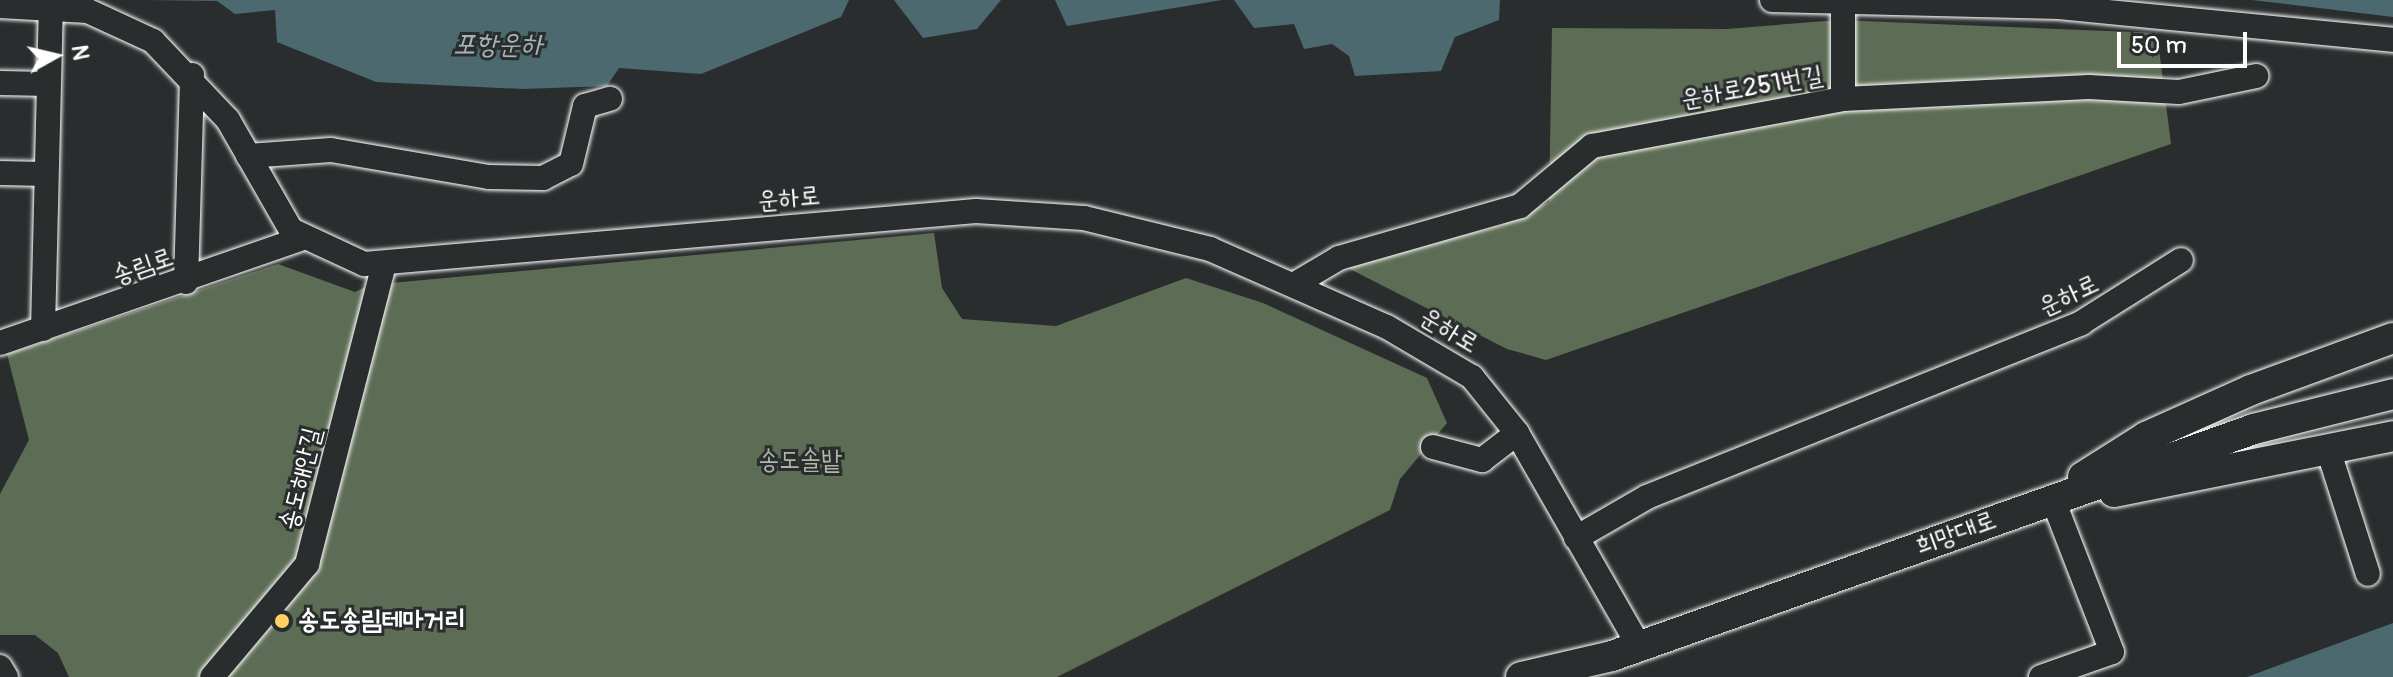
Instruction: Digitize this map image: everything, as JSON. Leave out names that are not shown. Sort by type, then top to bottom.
[{"type":"main road","points":[[2053,500],[2146,437],[2393,338]]},
{"type":"main road","name":"희망대로","points":[[1521,677],[1588,670],[1639,646],[2254,429],[2393,394]]},
{"type":"main road","points":[[2053,500],[2393,436]]},
{"type":"street","points":[[1772,0],[2058,7],[2393,40]]},
{"type":"street","points":[[1843,2],[1843,99]]},
{"type":"street","name":"운하로","points":[[0,6],[51,7],[118,21],[192,75],[248,156],[282,220],[301,239],[344,260],[384,265],[999,211],[1159,233],[1295,284],[1457,366],[1517,433],[1639,646]]},
{"type":"street","points":[[43,329],[51,7]]},
{"type":"street","points":[[186,282],[192,75]]},
{"type":"street","name":"운하로251번길","points":[[1295,284],[1339,258],[1520,206],[1592,146],[1843,99],[2089,87],[2179,92],[2256,76]]},
{"type":"street","points":[[0,83],[48,84]]},
{"type":"street","points":[[248,156],[331,150],[489,177],[543,178],[571,164],[585,106],[610,99]]},
{"type":"street","points":[[0,173],[45,174]]},
{"type":"street","name":"송림로","points":[[0,343],[186,282],[301,239]]},
{"type":"street","name":"운하로","points":[[1576,538],[1647,497],[2081,323],[2181,260]]},
{"type":"street","name":"송도해안길","points":[[212,677],[307,564],[384,265]]},
{"type":"street","points":[[1433,447],[1482,460],[1517,433]]},
{"type":"street","points":[[2328,449],[2368,574]]},
{"type":"street","points":[[2041,677],[2112,652],[2053,500]]},
{"type":"street","points":[[0,667],[6,677]]},
{"type":"green space","points":[[1838,20],[2157,33],[2171,144],[1546,360],[1507,349],[1342,265],[1500,226],[1549,202],[1552,28],[1727,29]]},
{"type":"green space","name":"송도솔밭","points":[[934,233],[942,288],[962,319],[1056,326],[1186,278],[1263,303],[1427,378],[1447,423],[1400,479],[1390,510],[1057,677],[69,677],[58,653],[35,635],[0,635],[0,494],[29,440],[7,354],[278,264],[355,292],[369,285]]},
{"type":"water","name":"포항운하","points":[[146,0],[849,0],[841,17],[701,74],[619,68],[607,86],[523,89],[376,82],[277,42],[275,10],[235,14],[217,1]]},
{"type":"water","points":[[894,0],[1001,0],[977,29],[923,38]]},
{"type":"water","points":[[1055,0],[1222,0],[1067,26]]},
{"type":"water","points":[[1234,0],[1500,0],[1499,20],[1455,37],[1441,71],[1355,76],[1349,56],[1332,44],[1304,49],[1294,24],[1254,28]]},
{"type":"water","points":[[2252,0],[2393,0],[2393,17]]},
{"type":"water","points":[[2393,623],[2393,677],[2247,677]]},
{"type":"place","name":"송도송림테마거리","points":[[282,621]]}]
